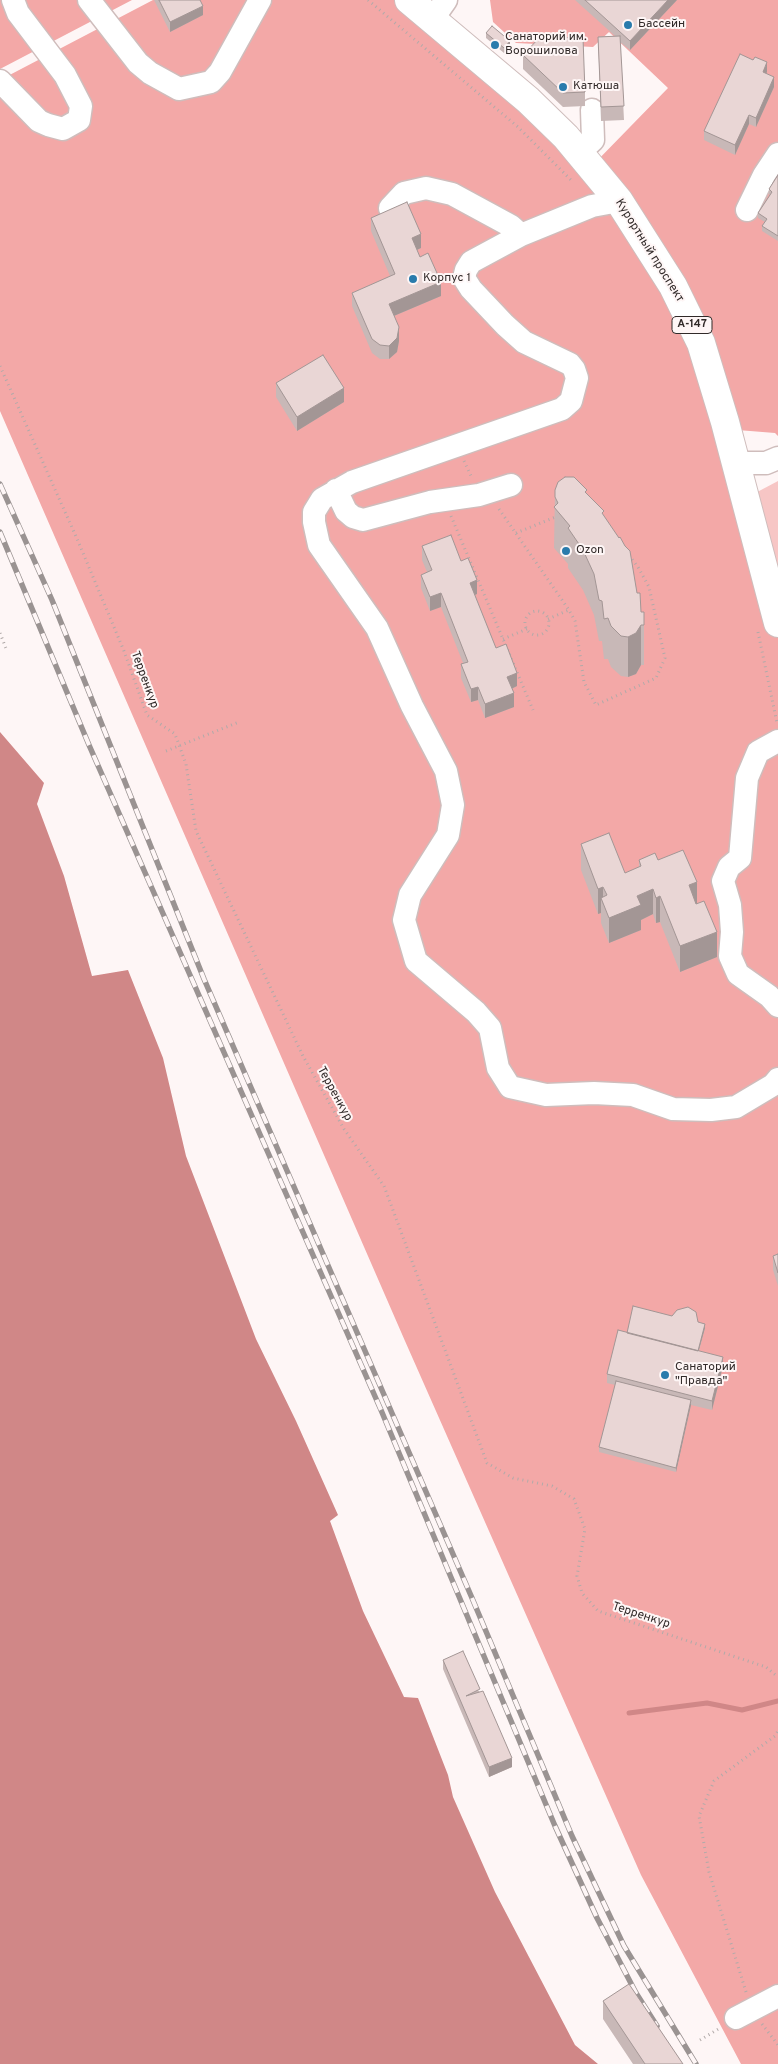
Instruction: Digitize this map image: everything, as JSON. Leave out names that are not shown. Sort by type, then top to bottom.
[{"type":"main road","name":"Курортный проспект","points":[[409,0],[439,10],[566,137],[619,201],[673,286],[701,344],[778,623]]},
{"type":"street","points":[[0,81],[39,121],[48,126],[63,128],[79,120],[81,106],[64,75],[18,13],[12,0]]},
{"type":"street","points":[[89,0],[138,64],[178,89],[210,82],[220,72],[251,4]]},
{"type":"street","points":[[579,153],[593,140],[592,110]]},
{"type":"street","points":[[747,210],[764,175],[778,154]]},
{"type":"street","points":[[390,208],[404,193],[426,188],[452,194],[511,226],[521,235]]},
{"type":"street","points":[[619,201],[592,206],[521,235],[471,262],[464,278],[477,296],[504,325],[524,342],[570,364],[577,378],[571,401],[562,409],[352,482],[322,499],[314,512],[314,522],[319,546],[377,628],[412,706],[446,771],[453,806],[448,835],[410,895],[404,920],[416,961],[476,1012],[490,1028],[498,1068],[510,1088],[546,1095],[594,1093],[633,1095],[673,1109],[711,1110],[736,1107],[773,1085],[778,1079]]},
{"type":"street","points":[[735,463],[766,463],[778,458]]},
{"type":"street","points":[[336,490],[346,511],[353,517],[363,520],[444,500],[479,495],[512,485]]},
{"type":"street","points":[[778,741],[758,752],[747,778],[740,858],[729,867],[723,881],[730,905],[732,932],[730,956],[738,974],[770,996],[778,1006]]},
{"type":"street","points":[[744,2014],[778,1996]]},
{"type":"path","points":[[368,0],[518,127],[576,185],[592,206]]},
{"type":"path","name":"Терренкур","points":[[0,366],[82,550],[124,651],[147,716],[175,734],[186,764],[196,830],[303,1056],[344,1129],[384,1186],[487,1463],[513,1478],[552,1486],[574,1499],[585,1529],[577,1576],[582,1593],[598,1611],[766,1667],[778,1678]]},
{"type":"path","points":[[458,446],[479,495],[494,502],[575,621],[584,682],[596,705],[656,678],[665,658],[649,586],[638,566],[627,552]]},
{"type":"path","points":[[444,500],[533,710]]},
{"type":"path","points":[[516,533],[561,514]]},
{"type":"path","points":[[548,619],[569,610]]},
{"type":"path","points":[[533,612],[541,612],[548,619],[547,629],[541,634],[534,635],[527,629],[525,620],[533,612]]},
{"type":"path","points":[[503,639],[527,629]]},
{"type":"path","points":[[0,633],[7,651]]},
{"type":"path","points":[[166,751],[239,722]]},
{"type":"path","points":[[778,1731],[775,1736],[714,1781],[700,1816],[709,1872],[744,2014],[778,2045]]},
{"type":"path","points":[[700,2040],[744,2014]]},
{"type":"shaded area","points":[[0,0],[132,0],[0,69]]},
{"type":"shaded area","points":[[153,0],[416,0],[590,168],[668,88],[609,32],[593,47],[516,43],[493,22],[490,0],[778,0],[778,436],[775,433],[725,429],[778,628],[778,2064],[741,2064],[641,1875],[405,1341],[0,411],[0,80]]},
{"type":"shaded area","points":[[778,481],[778,628],[744,499]]},
{"type":"shaded area","points":[[0,732],[44,783],[37,804],[64,876],[92,976],[128,970],[163,1058],[186,1156],[256,1339],[296,1421],[338,1515],[330,1521],[363,1611],[404,1697],[418,1698],[448,1775],[453,1797],[495,1892],[575,2045],[598,2064],[0,2064]]},
{"type":"building","points":[[159,0],[200,0],[203,6],[170,22]]},
{"type":"building","name":"Бассейн","points":[[585,0],[668,0],[630,41]]},
{"type":"building","points":[[492,26],[510,41],[504,48],[486,33]]},
{"type":"building","points":[[620,36],[624,106],[601,107],[598,37]]},
{"type":"building","name":"Катюша","points":[[540,37],[583,38],[585,92],[563,93],[523,55]]},
{"type":"building","points":[[740,54],[753,60],[755,57],[767,62],[763,72],[774,77],[756,118],[749,115],[735,145],[704,131]]},
{"type":"building","points":[[778,175],[778,236],[762,226],[767,219],[758,213],[772,192],[769,189]]},
{"type":"building","name":"Корпус 1","points":[[407,202],[421,234],[412,238],[420,257],[428,253],[441,282],[389,304],[399,327],[397,338],[389,346],[380,345],[372,339],[352,293],[395,274],[371,218]]},
{"type":"building","points":[[323,355],[344,388],[297,417],[276,383]]},
{"type":"building","points":[[565,477],[574,477],[587,490],[585,492],[604,511],[602,513],[630,551],[637,593],[640,593],[641,612],[644,612],[644,625],[641,625],[636,633],[628,637],[621,636],[611,626],[608,618],[604,619],[602,601],[599,600],[594,574],[583,550],[568,528],[570,526],[554,507],[558,503],[555,497],[555,490],[558,482]]},
{"type":"building","points":[[451,535],[461,561],[468,558],[477,580],[470,583],[496,648],[506,644],[517,673],[507,677],[514,693],[485,704],[478,687],[471,689],[461,664],[468,662],[441,593],[430,597],[421,575],[432,570],[422,546]]},
{"type":"building","points":[[609,833],[625,873],[641,866],[639,860],[655,853],[658,860],[683,850],[697,882],[689,885],[696,904],[704,901],[717,932],[680,946],[660,896],[656,898],[653,889],[637,896],[641,905],[609,918],[601,898],[607,895],[603,887],[598,889],[581,844]]},
{"type":"building","points":[[778,1254],[778,1273],[773,1256]]},
{"type":"building","points":[[633,1306],[672,1316],[677,1310],[688,1307],[696,1312],[698,1322],[705,1324],[698,1351],[627,1333]]},
{"type":"building","name":"Санаторий \"Правда\"","points":[[618,1330],[723,1357],[712,1401],[607,1374]]},
{"type":"building","points":[[616,1381],[691,1400],[676,1468],[599,1447]]},
{"type":"building","points":[[463,1651],[480,1689],[466,1696],[483,1691],[512,1758],[489,1767],[443,1660]]},
{"type":"building","points":[[629,1984],[683,2064],[645,2064],[603,2001]]},
{"type":"waterway","points":[[629,1713],[707,1703],[742,1710],[778,1701]]},
{"type":"railway","points":[[0,484],[52,600],[204,979],[472,1598],[572,1836],[624,1946],[696,2064]]},
{"type":"railway","points":[[0,532],[89,745],[381,1410],[555,1826],[597,1918],[636,1993],[657,2026]]},
{"type":"place","name":"Бассейн","points":[[628,25]]},
{"type":"place","name":"Санаторий им. Ворошилова","points":[[495,45]]},
{"type":"place","name":"Катюша","points":[[563,87]]},
{"type":"place","name":"Корпус 1","points":[[413,279]]},
{"type":"place","name":"Ozon","points":[[566,551]]},
{"type":"place","name":"Санаторий \"Правда\"","points":[[665,1375]]}]
